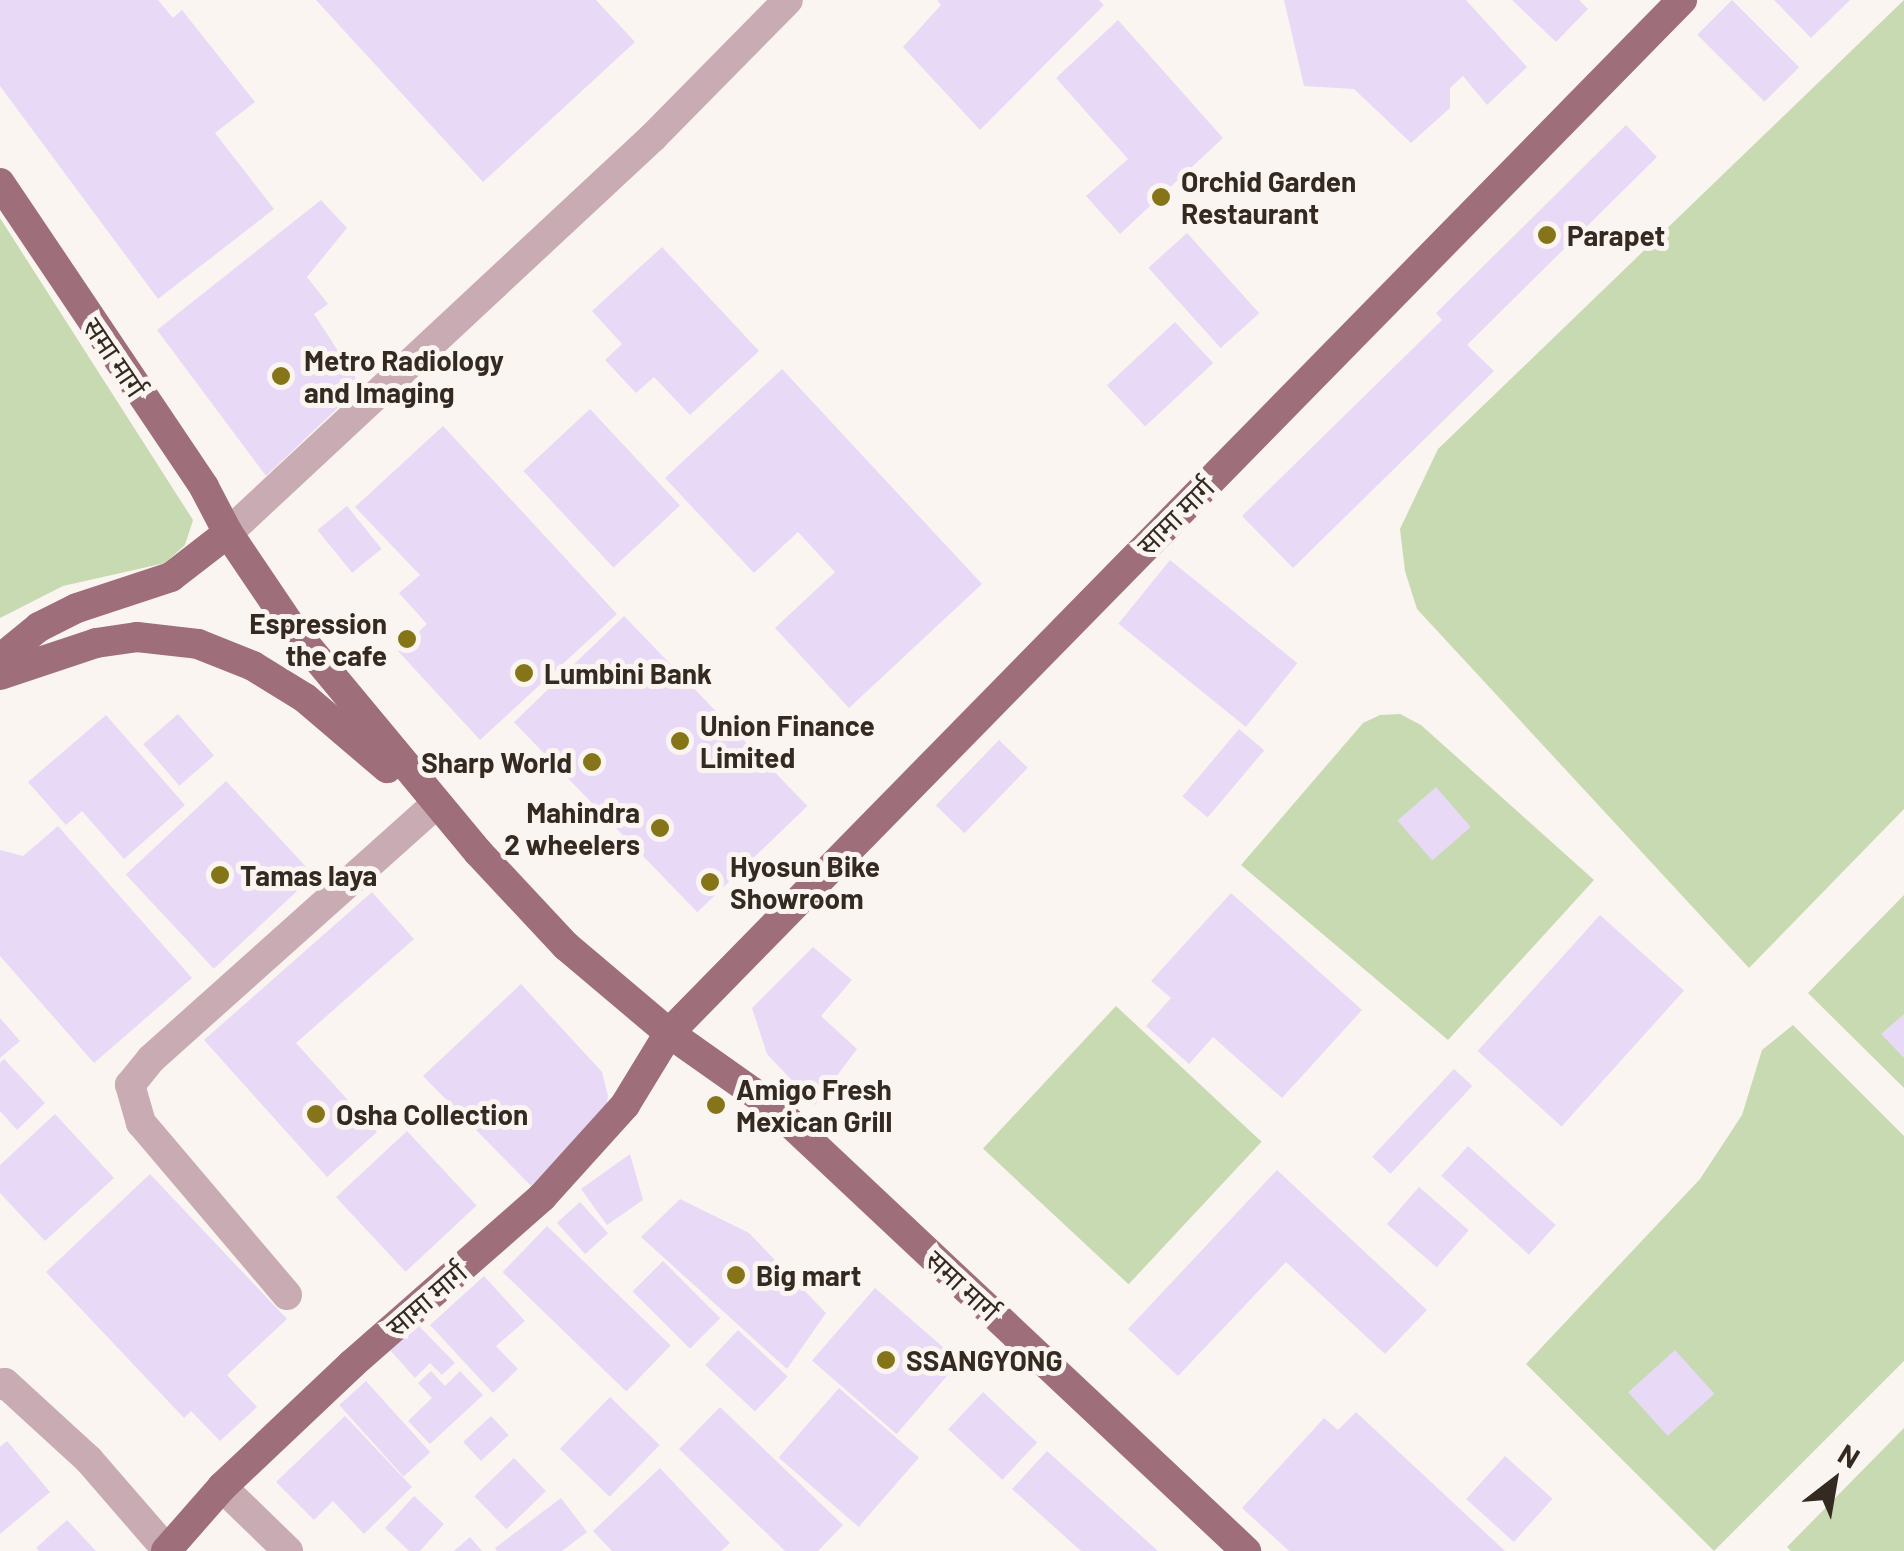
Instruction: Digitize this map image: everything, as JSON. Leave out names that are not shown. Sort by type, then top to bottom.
[{"type":"main road","name":"सामा मार्ग","points":[[167,1550],[222,1487],[352,1364],[542,1197],[625,1105],[669,1032],[1682,0]]},
{"type":"main road","name":"समा मार्ग","points":[[0,183],[204,486],[228,534]]},
{"type":"main road","points":[[0,660],[40,627],[77,608],[171,577],[228,534],[292,628],[478,852],[566,946],[669,1032]]},
{"type":"main road","points":[[0,675],[96,643],[137,637],[198,644],[253,666],[305,698],[478,852]]},
{"type":"main road","name":"समा मार्ग","points":[[669,1032],[771,1105],[1246,1551]]},
{"type":"street","points":[[228,534],[654,137],[788,0]]},
{"type":"street","points":[[287,1294],[141,1123],[130,1085],[151,1059],[431,809]]},
{"type":"street","points":[[0,1385],[4,1383],[89,1460],[167,1550]]},
{"type":"street","points":[[222,1487],[288,1551]]},
{"type":"green space","points":[[1904,0],[1904,809],[1749,968],[1417,609],[1405,571],[1400,529],[1438,449]]},
{"type":"green space","points":[[0,218],[193,520],[185,545],[165,563],[63,586],[0,618]]},
{"type":"green space","points":[[1400,714],[1421,725],[1594,880],[1448,1040],[1241,865],[1363,723],[1380,715]]},
{"type":"green space","points":[[1904,895],[1904,1088],[1808,993]]},
{"type":"green space","points":[[1116,1006],[1262,1142],[1129,1284],[983,1149]]},
{"type":"green space","points":[[1793,1025],[1904,1136],[1904,1361],[1714,1551],[1526,1364],[1700,1179],[1742,1115],[1762,1050]]},
{"type":"green space","points":[[1904,1428],[1904,1551],[1791,1551],[1787,1547]]},
{"type":"building","points":[[0,0],[158,0],[173,18],[182,10],[255,102],[215,133],[274,209],[158,299],[0,86]]},
{"type":"building","points":[[316,0],[596,0],[635,42],[483,182]]},
{"type":"building","points":[[937,0],[1099,0],[1104,5],[980,130],[903,47],[941,5]]},
{"type":"building","points":[[1284,0],[1466,0],[1527,67],[1487,105],[1463,76],[1450,88],[1450,108],[1411,143],[1354,89],[1304,86]]},
{"type":"building","points":[[1512,0],[1579,0],[1588,9],[1556,42]]},
{"type":"building","points":[[1732,0],[1799,67],[1765,102],[1697,35]]},
{"type":"building","points":[[1774,0],[1850,0],[1811,38]]},
{"type":"building","points":[[1118,20],[1223,138],[1120,234],[1086,196],[1128,159],[1056,78]]},
{"type":"building","points":[[1626,125],[1657,157],[1467,345],[1494,371],[1293,568],[1242,516],[1442,320],[1436,313]]},
{"type":"building","points":[[321,200],[347,228],[307,277],[328,304],[314,314],[361,386],[266,476],[157,330]]},
{"type":"building","points":[[1187,233],[1259,313],[1221,348],[1148,268]]},
{"type":"building","points":[[662,247],[759,351],[690,415],[654,377],[636,393],[605,360],[622,344],[592,311]]},
{"type":"building","points":[[1175,322],[1213,363],[1145,426],[1107,385]]},
{"type":"building","points":[[782,369],[982,584],[849,708],[775,628],[835,572],[798,532],[754,573],[665,478]]},
{"type":"building","points":[[590,409],[680,506],[613,568],[523,471]]},
{"type":"building","points":[[443,426],[617,614],[480,740],[398,651],[427,624],[399,593],[420,575],[355,507]]},
{"type":"building","points":[[347,506],[382,549],[352,573],[317,530]]},
{"type":"building","points":[[1170,560],[1297,663],[1246,727],[1118,624]]},
{"type":"building","points":[[624,616],[807,806],[697,912],[514,722]]},
{"type":"building","points":[[178,714],[214,756],[179,786],[143,744]]},
{"type":"building","points":[[106,715],[185,805],[124,859],[82,811],[66,825],[28,782]]},
{"type":"building","points":[[1239,729],[1264,750],[1208,818],[1182,796]]},
{"type":"building","points":[[999,740],[1028,768],[965,833],[936,805]]},
{"type":"building","name":"Tamas laya","points":[[226,781],[314,875],[214,969],[126,874]]},
{"type":"building","points":[[1436,787],[1471,827],[1432,860],[1398,820]]},
{"type":"building","points":[[58,826],[192,978],[94,1063],[0,956],[0,850],[23,856]]},
{"type":"building","points":[[372,892],[414,939],[296,1043],[377,1132],[327,1177],[204,1040]]},
{"type":"building","points":[[1231,893],[1362,1010],[1282,1098],[1213,1037],[1189,1064],[1146,1026],[1171,998],[1151,981]]},
{"type":"building","points":[[1600,915],[1684,991],[1562,1127],[1478,1051]]},
{"type":"building","points":[[813,947],[852,980],[821,1016],[857,1049],[815,1105],[767,1054],[752,1008]]},
{"type":"building","points":[[521,984],[602,1072],[608,1096],[604,1117],[531,1186],[423,1076]]},
{"type":"building","points":[[1904,1014],[1904,1058],[1881,1034]]},
{"type":"building","points":[[0,1018],[20,1041],[0,1058]]},
{"type":"building","points":[[4,1059],[45,1103],[17,1130],[0,1111],[0,1063]]},
{"type":"building","points":[[1454,1069],[1472,1086],[1390,1174],[1372,1157]]},
{"type":"building","points":[[55,1114],[114,1178],[45,1241],[0,1193],[0,1165]]},
{"type":"building","points":[[407,1131],[477,1206],[406,1272],[336,1197]]},
{"type":"building","points":[[1468,1146],[1556,1225],[1529,1255],[1441,1176]]},
{"type":"building","points":[[630,1154],[643,1200],[607,1225],[581,1189]]},
{"type":"building","points":[[1277,1170],[1427,1310],[1385,1354],[1286,1262],[1178,1376],[1128,1329]]},
{"type":"building","points":[[150,1174],[287,1319],[227,1375],[257,1407],[220,1441],[191,1411],[184,1418],[46,1272]]},
{"type":"building","points":[[1419,1187],[1469,1230],[1437,1267],[1387,1224]]},
{"type":"building","name":"Big mart","points":[[680,1199],[749,1233],[826,1313],[787,1369],[641,1237]]},
{"type":"building","points":[[580,1202],[608,1233],[585,1254],[557,1223]]},
{"type":"building","points":[[547,1226],[671,1345],[626,1392],[503,1272]]},
{"type":"building","points":[[663,1261],[720,1318],[690,1349],[633,1291]]},
{"type":"building","points":[[484,1276],[525,1321],[496,1346],[518,1369],[493,1393],[430,1325]]},
{"type":"building","name":"SSANGYONG","points":[[875,1288],[960,1361],[897,1434],[812,1360]]},
{"type":"building","points":[[416,1323],[455,1363],[442,1375],[430,1363],[415,1378],[389,1349]]},
{"type":"building","points":[[738,1330],[788,1376],[755,1411],[705,1365]]},
{"type":"building","points":[[1675,1350],[1714,1394],[1668,1436],[1628,1392]]},
{"type":"building","points":[[431,1371],[445,1386],[460,1371],[483,1395],[430,1444],[408,1421],[432,1398],[418,1383]]},
{"type":"building","points":[[366,1381],[430,1452],[403,1476],[339,1405]]},
{"type":"building","points":[[839,1388],[919,1458],[859,1527],[779,1457]]},
{"type":"building","points":[[983,1392],[1037,1442],[1002,1480],[948,1429]]},
{"type":"building","points":[[610,1397],[660,1445],[610,1497],[560,1449]]},
{"type":"building","points":[[720,1407],[843,1525],[818,1551],[785,1551],[679,1449]]},
{"type":"building","points":[[1356,1412],[1505,1551],[1289,1551],[1242,1508],[1324,1418],[1338,1430]]},
{"type":"building","points":[[345,1416],[412,1487],[364,1534],[333,1501],[314,1520],[276,1482]]},
{"type":"building","points":[[491,1416],[509,1435],[481,1461],[463,1442]]},
{"type":"building","points":[[7,1441],[50,1492],[0,1534],[0,1447]]},
{"type":"building","points":[[1047,1451],[1158,1551],[1081,1551],[1012,1489]]},
{"type":"building","points":[[1505,1456],[1553,1499],[1514,1542],[1466,1499]]},
{"type":"building","points":[[514,1458],[546,1491],[506,1529],[474,1496]]},
{"type":"building","points":[[660,1468],[730,1543],[721,1551],[612,1551],[593,1531]]},
{"type":"building","points":[[414,1496],[444,1524],[420,1551],[409,1551],[385,1528]]},
{"type":"building","points":[[561,1498],[587,1532],[562,1551],[497,1551],[495,1548]]},
{"type":"building","points":[[67,1520],[96,1551],[36,1548]]},
{"type":"building","points":[[470,1537],[482,1551],[454,1551]]},
{"type":"place","name":"Orchid Garden Restaurant","points":[[1161,197]]},
{"type":"place","name":"Parapet","points":[[1547,235]]},
{"type":"place","name":"Metro Radiology and Imaging","points":[[281,376]]},
{"type":"place","name":"Espression the cafe","points":[[407,639]]},
{"type":"place","name":"Lumbini Bank","points":[[524,673]]},
{"type":"place","name":"Union Finance Limited","points":[[680,741]]},
{"type":"place","name":"Sharp World","points":[[592,762]]},
{"type":"place","name":"Mahindra 2 wheelers","points":[[660,828]]},
{"type":"place","name":"Tamas laya","points":[[220,875]]},
{"type":"place","name":"Hyosun Bike Showroom","points":[[710,882]]},
{"type":"place","name":"Amigo Fresh Mexican Grill","points":[[716,1105]]},
{"type":"place","name":"Osha Collection","points":[[316,1114]]},
{"type":"place","name":"Big mart","points":[[736,1275]]},
{"type":"place","name":"SSANGYONG","points":[[886,1360]]}]
